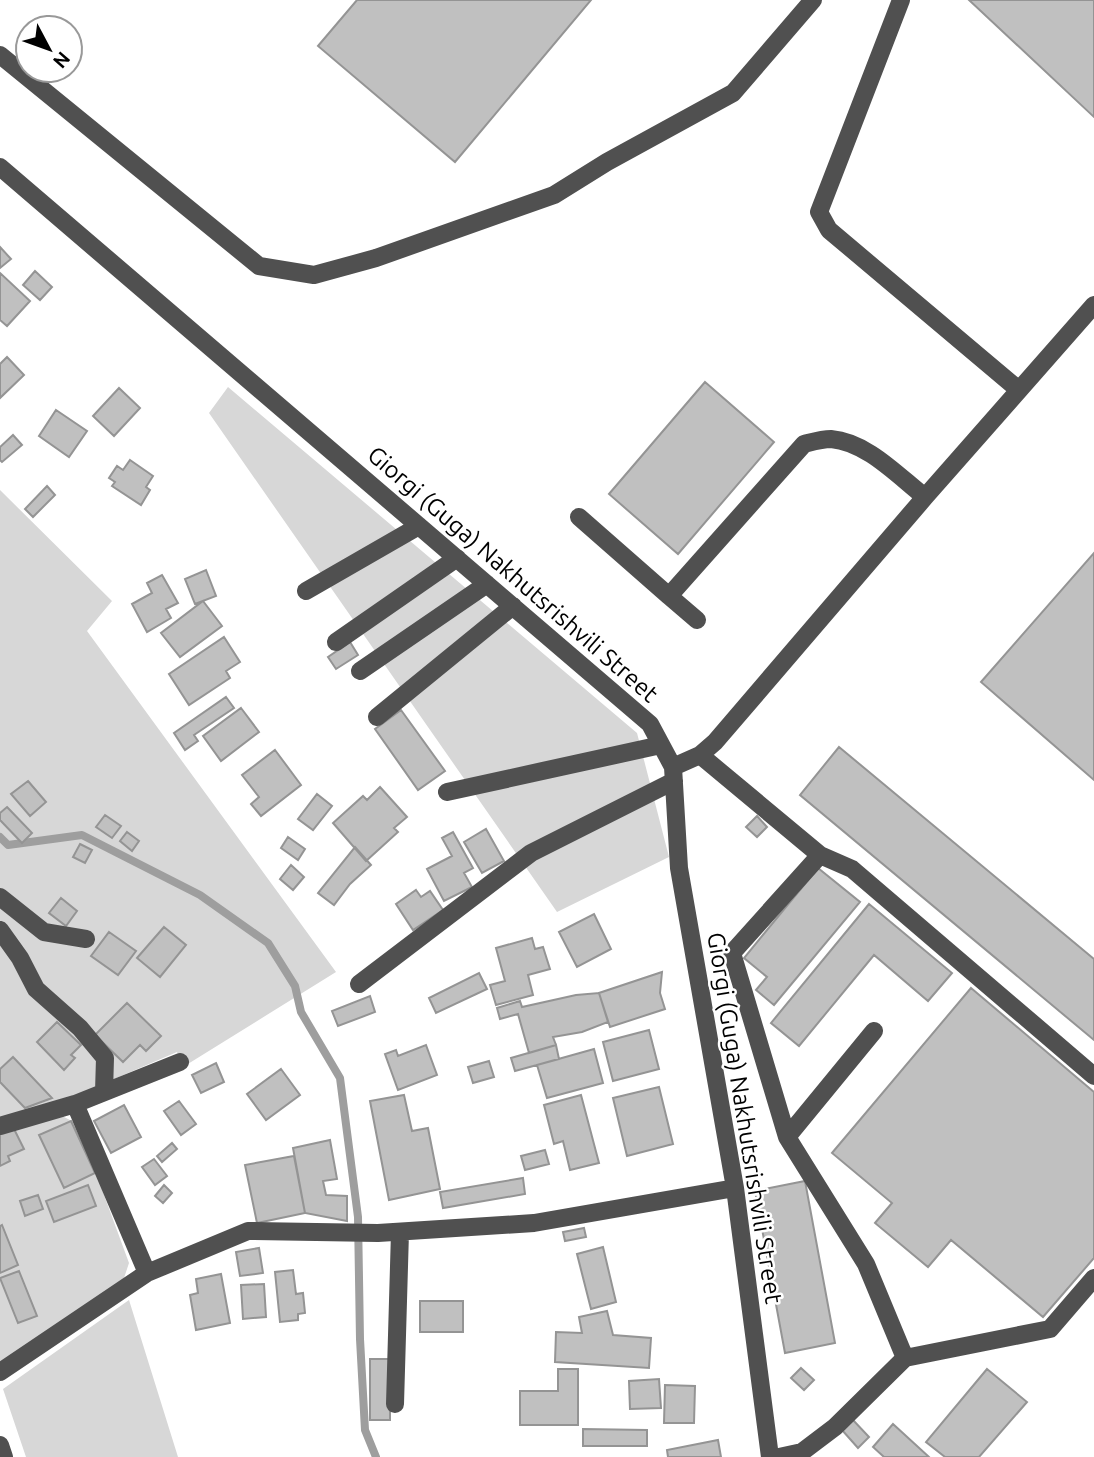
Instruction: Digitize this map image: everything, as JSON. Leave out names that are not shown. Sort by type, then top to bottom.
[{"type":"street","points":[[0,55],[259,265],[314,275],[376,258],[554,195],[607,162],[733,93],[813,0]]},
{"type":"street","points":[[901,0],[819,212],[829,230],[1019,390]]},
{"type":"street","name":"Giorgi (Guga) Nakhutsrishvili Street","points":[[0,167],[650,724],[673,774],[679,868],[735,1188],[771,1457]]},
{"type":"street","points":[[359,984],[531,853],[673,774],[715,742],[1094,305]]},
{"type":"street","points":[[668,596],[804,444],[828,439],[850,442],[925,497]]},
{"type":"street","points":[[579,517],[697,620]]},
{"type":"street","points":[[306,591],[419,526]]},
{"type":"street","points":[[336,642],[457,558]]},
{"type":"street","points":[[360,671],[487,584]]},
{"type":"street","points":[[377,717],[513,606]]},
{"type":"street","points":[[447,792],[661,745]]},
{"type":"street","points":[[700,755],[820,855],[852,869],[1094,1076]]},
{"type":"street","points":[[820,855],[732,953],[787,1137],[866,1264],[905,1358]]},
{"type":"street","points":[[0,897],[44,932],[86,939]]},
{"type":"street","points":[[0,930],[20,958],[36,989],[80,1028],[105,1058],[104,1092]]},
{"type":"street","points":[[787,1137],[874,1031]]},
{"type":"street","points":[[0,1126],[75,1104],[180,1062]]},
{"type":"street","points":[[75,1104],[147,1273]]},
{"type":"street","points":[[0,1372],[147,1273],[248,1231],[378,1233],[534,1223],[735,1188]]},
{"type":"street","points":[[395,1404],[400,1232]]},
{"type":"street","points":[[779,1457],[802,1452],[835,1427],[905,1358],[1050,1329],[1094,1278]]},
{"type":"street","points":[[0,1445],[4,1457]]},
{"type":"shaded area","points":[[228,387],[637,733],[669,857],[557,912],[209,413]]},
{"type":"shaded area","points":[[0,490],[112,601],[87,631],[336,972],[183,1067],[177,1052],[58,1103],[0,1120]]},
{"type":"shaded area","points":[[56,1113],[78,1124],[129,1263],[123,1281],[0,1363],[0,1132]]},
{"type":"shaded area","points":[[129,1300],[178,1457],[26,1457],[3,1389]]},
{"type":"building","points":[[357,0],[591,0],[455,162],[318,46]]},
{"type":"building","points":[[969,0],[1094,0],[1094,117]]},
{"type":"building","points":[[0,247],[11,259],[0,268]]},
{"type":"building","points":[[35,271],[52,287],[40,300],[23,285]]},
{"type":"building","points":[[0,273],[30,301],[7,326],[0,320]]},
{"type":"building","points":[[7,357],[24,375],[0,398],[0,364]]},
{"type":"building","points":[[705,382],[774,442],[678,554],[609,494]]},
{"type":"building","points":[[119,388],[140,408],[114,436],[93,416]]},
{"type":"building","points":[[56,410],[87,431],[69,457],[39,436]]},
{"type":"building","points":[[13,435],[22,445],[2,462],[0,447]]},
{"type":"building","points":[[130,460],[153,476],[146,487],[150,490],[141,505],[112,486],[115,482],[109,478],[117,466],[123,470]]},
{"type":"building","points":[[47,486],[55,495],[33,517],[25,509]]},
{"type":"building","points":[[1094,553],[1094,780],[981,682]]},
{"type":"building","points":[[206,570],[216,596],[195,604],[185,579]]},
{"type":"building","points":[[162,575],[178,603],[166,609],[171,618],[147,632],[132,604],[152,593],[147,583]]},
{"type":"building","points":[[203,601],[222,626],[180,657],[161,633]]},
{"type":"building","points":[[224,637],[240,662],[226,671],[230,678],[189,705],[169,674]]},
{"type":"building","points":[[350,642],[358,655],[336,669],[328,657]]},
{"type":"building","points":[[226,697],[234,708],[194,735],[198,741],[185,750],[174,733]]},
{"type":"building","points":[[241,708],[259,732],[221,761],[203,736]]},
{"type":"building","points":[[401,710],[445,771],[418,790],[375,729]]},
{"type":"building","points":[[839,747],[1094,959],[1094,1040],[800,795]]},
{"type":"building","points":[[275,750],[301,785],[261,816],[251,804],[259,797],[242,775]]},
{"type":"building","points":[[28,781],[46,802],[30,816],[11,794]]},
{"type":"building","points":[[380,787],[407,817],[394,828],[398,832],[366,861],[333,823],[363,796],[367,800]]},
{"type":"building","points":[[317,794],[332,806],[313,830],[298,819]]},
{"type":"building","points":[[7,807],[32,833],[22,843],[0,820],[0,813]]},
{"type":"building","points":[[105,815],[121,826],[112,838],[96,827]]},
{"type":"building","points":[[757,816],[767,827],[757,837],[746,827]]},
{"type":"building","points":[[486,829],[504,861],[482,873],[464,842]]},
{"type":"building","points":[[127,832],[139,841],[132,851],[120,841]]},
{"type":"building","points":[[453,832],[473,868],[464,873],[472,887],[444,901],[427,869],[452,856],[442,838]]},
{"type":"building","points":[[288,837],[305,849],[298,860],[281,848]]},
{"type":"building","points":[[80,844],[92,850],[85,863],[73,857]]},
{"type":"building","points":[[355,847],[371,865],[350,884],[334,905],[318,893]]},
{"type":"building","points":[[291,865],[304,877],[293,890],[280,879]]},
{"type":"building","points":[[818,868],[860,902],[774,1005],[756,990],[767,977],[744,958]]},
{"type":"building","points":[[416,890],[421,897],[430,891],[443,910],[413,930],[396,904]]},
{"type":"building","points":[[61,898],[77,911],[66,926],[49,913]]},
{"type":"building","points":[[869,904],[952,973],[928,1001],[874,955],[799,1046],[771,1023]]},
{"type":"building","points":[[594,914],[611,949],[577,967],[559,932]]},
{"type":"building","points":[[164,927],[186,945],[160,977],[137,958]]},
{"type":"building","points":[[109,932],[136,951],[118,975],[91,956]]},
{"type":"building","points":[[532,938],[535,949],[543,947],[550,969],[528,975],[533,995],[496,1005],[490,985],[505,981],[496,948]]},
{"type":"building","points":[[662,972],[660,993],[665,1009],[610,1027],[599,993]]},
{"type":"building","points":[[479,973],[487,989],[436,1013],[429,998]]},
{"type":"building","points":[[971,988],[1094,1092],[1094,1258],[1043,1317],[951,1240],[928,1267],[875,1223],[892,1203],[832,1153]]},
{"type":"building","points":[[599,993],[608,1022],[582,1032],[553,1037],[556,1045],[529,1053],[518,1014],[500,1019],[497,1008],[520,1001],[522,1007],[576,995]]},
{"type":"building","points":[[370,996],[375,1012],[338,1026],[332,1011]]},
{"type":"building","points":[[127,1003],[161,1036],[146,1051],[140,1045],[123,1062],[95,1035]]},
{"type":"building","points":[[57,1022],[81,1045],[71,1055],[75,1058],[64,1070],[37,1042]]},
{"type":"building","points":[[649,1030],[659,1069],[613,1081],[603,1042]]},
{"type":"building","points":[[426,1045],[437,1075],[398,1090],[385,1054],[396,1050],[398,1056]]},
{"type":"building","points":[[556,1045],[559,1059],[515,1071],[511,1058]]},
{"type":"building","points":[[594,1049],[603,1083],[547,1098],[537,1065]]},
{"type":"building","points":[[13,1057],[52,1098],[25,1108],[0,1082],[0,1069]]},
{"type":"building","points":[[489,1061],[494,1077],[473,1083],[468,1067]]},
{"type":"building","points":[[216,1063],[224,1082],[201,1093],[192,1075]]},
{"type":"building","points":[[281,1069],[300,1095],[266,1120],[247,1094]]},
{"type":"building","points":[[659,1087],[673,1144],[627,1156],[613,1098]]},
{"type":"building","points":[[404,1095],[412,1131],[428,1128],[440,1189],[389,1200],[370,1101]]},
{"type":"building","points":[[581,1095],[599,1163],[570,1170],[563,1141],[554,1144],[544,1105]]},
{"type":"building","points":[[179,1101],[196,1124],[181,1135],[164,1111]]},
{"type":"building","points":[[124,1105],[141,1137],[111,1153],[94,1121]]},
{"type":"building","points":[[71,1121],[95,1173],[64,1188],[39,1135]]},
{"type":"building","points":[[13,1127],[24,1149],[8,1156],[10,1161],[0,1166],[0,1132]]},
{"type":"building","points":[[330,1140],[337,1179],[323,1181],[326,1195],[347,1196],[347,1221],[305,1213],[293,1148]]},
{"type":"building","points":[[172,1143],[177,1149],[162,1162],[157,1156]]},
{"type":"building","points":[[545,1150],[549,1164],[525,1170],[521,1156]]},
{"type":"building","points":[[294,1156],[305,1213],[257,1223],[245,1165]]},
{"type":"building","points":[[154,1159],[167,1176],[155,1185],[142,1167]]},
{"type":"building","points":[[523,1178],[525,1194],[443,1208],[440,1192]]},
{"type":"building","points":[[805,1181],[835,1343],[785,1353],[755,1191]]},
{"type":"building","points":[[88,1185],[96,1206],[54,1222],[46,1201]]},
{"type":"building","points":[[164,1185],[172,1193],[163,1203],[155,1196]]},
{"type":"building","points":[[38,1195],[43,1209],[25,1216],[20,1201]]},
{"type":"building","points":[[2,1225],[18,1265],[0,1273],[0,1226]]},
{"type":"building","points":[[584,1228],[586,1237],[565,1241],[563,1232]]},
{"type":"building","points":[[603,1247],[616,1302],[591,1309],[577,1254]]},
{"type":"building","points":[[259,1248],[263,1273],[240,1276],[236,1252]]},
{"type":"building","points":[[293,1270],[296,1294],[303,1293],[305,1313],[298,1314],[298,1320],[280,1322],[275,1272]]},
{"type":"building","points":[[19,1271],[37,1316],[18,1323],[0,1278]]},
{"type":"building","points":[[221,1274],[230,1323],[196,1330],[190,1295],[198,1293],[196,1279]]},
{"type":"building","points":[[264,1284],[266,1317],[243,1319],[241,1285]]},
{"type":"building","points":[[420,1301],[463,1301],[463,1332],[420,1332]]},
{"type":"building","points":[[607,1311],[613,1335],[651,1338],[649,1368],[555,1362],[556,1332],[582,1333],[579,1317]]},
{"type":"building","points":[[370,1359],[390,1359],[390,1420],[370,1420]]},
{"type":"building","points":[[801,1368],[814,1380],[804,1390],[791,1378]]},
{"type":"building","points":[[558,1369],[578,1369],[578,1425],[520,1425],[520,1391],[558,1391]]},
{"type":"building","points":[[987,1369],[1027,1402],[979,1457],[945,1457],[926,1442]]},
{"type":"building","points":[[659,1379],[661,1408],[630,1409],[629,1381]]},
{"type":"building","points":[[665,1385],[695,1386],[694,1423],[664,1423]]},
{"type":"building","points":[[853,1420],[869,1437],[858,1448],[842,1430]]},
{"type":"building","points":[[893,1424],[929,1457],[884,1457],[873,1447]]},
{"type":"building","points":[[583,1429],[647,1430],[647,1446],[583,1446]]},
{"type":"building","points":[[718,1440],[721,1457],[668,1457],[667,1450]]},
{"type":"waterway","points":[[0,837],[8,845],[82,835],[200,895],[268,943],[295,986],[301,1012],[340,1078],[358,1217],[365,1430],[376,1457]]}]
